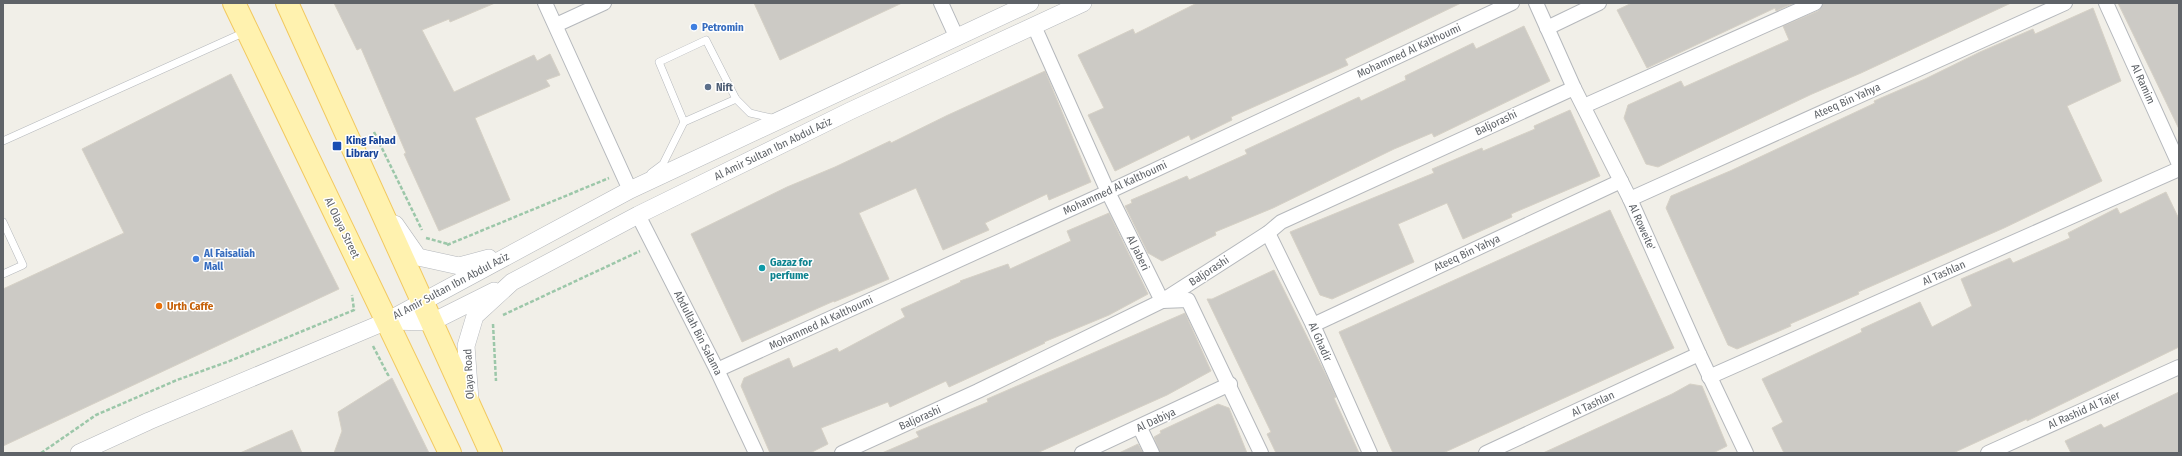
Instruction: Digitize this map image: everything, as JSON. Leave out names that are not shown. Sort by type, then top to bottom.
[{"type":"main road","name":"Al Olaya Street","points":[[234,3],[388,321],[450,453]]},
{"type":"main road","points":[[287,3],[424,300],[432,322],[491,453]]},
{"type":"street","points":[[546,3],[630,190]]},
{"type":"street","points":[[556,25],[604,3]]},
{"type":"street","points":[[941,3],[956,36]]},
{"type":"street","name":"Al Amir Sultan Ibn Abdul Aziz","points":[[84,452],[149,421],[388,321],[424,300],[630,190],[782,120],[956,36],[1030,3]]},
{"type":"street","name":"Al Amir Sultan Ibn Abdul Aziz","points":[[475,316],[512,282],[638,215],[850,111],[1084,3]]},
{"type":"street","name":"Mohammed Al Kalthoumi","points":[[717,370],[1108,192],[1512,3]]},
{"type":"street","name":"Al Roweite'","points":[[1536,3],[1574,88],[1630,200],[1709,377],[1746,453]]},
{"type":"street","points":[[1547,28],[1599,3]]},
{"type":"street","points":[[1584,106],[1815,3]]},
{"type":"street","name":"Ateeq Bin Yahya","points":[[1630,200],[2065,3]]},
{"type":"street","name":"Al Ramim","points":[[2106,3],[2179,164]]},
{"type":"street","name":"Al Jaberi","points":[[1034,26],[1108,192],[1162,301]]},
{"type":"street","name":"Baljorashi","points":[[842,453],[978,391],[1162,301],[1268,233],[1281,222],[1574,88]]},
{"type":"street","name":"Al Tashlan","points":[[1709,377],[2179,169]]},
{"type":"street","name":"Ateeq Bin Yahya","points":[[1313,326],[1621,181]]},
{"type":"street","name":"Al Amir Sultan Ibn Abdul Aziz","points":[[379,202],[418,257],[459,266],[515,252]]},
{"type":"street","name":"Abdullah Bin Salama","points":[[638,215],[717,370],[756,453]]},
{"type":"street","name":"Al Ghadir","points":[[1268,233],[1313,326],[1370,453]]},
{"type":"street","points":[[388,321],[432,322],[512,282]]},
{"type":"street","points":[[1162,301],[1188,300],[1230,384],[1261,453]]},
{"type":"street","name":"Olaya Road","points":[[471,410],[466,346],[475,316]]},
{"type":"street","name":"Al Tashlan","points":[[1486,453],[1699,354]]},
{"type":"street","name":"Al Rashid Al Tajer","points":[[1988,453],[2179,367]]},
{"type":"street","name":"Al Dabiya","points":[[1082,453],[1140,428],[1230,384]]},
{"type":"street","points":[[1140,428],[1152,453]]},
{"type":"lane","points":[[3,141],[247,31]]},
{"type":"lane","points":[[684,122],[659,62],[706,40],[736,99],[750,113],[782,120]]},
{"type":"lane","points":[[630,190],[663,164],[684,122],[736,99]]},
{"type":"lane","points":[[3,222],[23,265],[3,274]]},
{"type":"path","points":[[374,132],[426,238],[449,244],[622,173]]},
{"type":"path","points":[[500,317],[653,245]]},
{"type":"path","points":[[41,453],[96,415],[177,380],[227,362],[354,310],[351,292]]},
{"type":"path","points":[[493,320],[496,381]]},
{"type":"path","points":[[371,342],[388,375]]},
{"type":"building","points":[[334,3],[495,3],[450,22],[449,19],[422,30],[454,92],[534,55],[537,61],[550,54],[560,75],[546,80],[550,86],[475,118],[510,200],[439,231],[404,154],[406,153],[361,48],[357,50]]},
{"type":"building","points":[[754,3],[902,3],[780,60]]},
{"type":"building","points":[[1197,3],[1461,3],[1345,59],[1348,65],[1231,117],[1232,120],[1191,140],[1189,135],[1115,171],[1088,115],[1104,108],[1078,55],[1133,29],[1135,34]]},
{"type":"building","points":[[1632,3],[1794,3],[1776,11],[1775,8],[1647,68],[1617,10]]},
{"type":"building","points":[[1823,3],[2011,3],[1861,73],[1812,94],[1658,167],[1646,164],[1624,118],[1628,105],[1681,81],[1684,87],[1789,40],[1783,26],[1818,11]]},
{"type":"building","points":[[2118,3],[2179,3],[2179,129],[2153,75]]},
{"type":"building","points":[[2093,8],[2121,81],[2067,106],[2102,181],[2004,228],[1858,292],[1859,294],[1790,324],[1791,326],[1737,349],[1728,345],[1666,208],[1671,196],[1730,171],[1875,103],[1874,101],[1925,79],[1980,52],[2033,29],[2035,34]]},
{"type":"building","points":[[1524,26],[1550,81],[1434,137],[1432,133],[1394,149],[1273,208],[1215,232],[1216,235],[1162,261],[1148,253],[1125,206],[1132,203],[1131,200],[1187,176],[1189,180],[1247,154],[1245,150],[1359,97],[1361,101],[1406,80],[1405,76],[1473,43],[1476,49]]},
{"type":"building","points":[[1045,71],[1091,182],[1049,200],[1047,194],[985,223],[989,230],[943,250],[916,188],[859,213],[889,279],[834,301],[742,342],[691,234],[787,187],[835,167],[890,141],[891,143],[948,115]]},
{"type":"building","name":"Al Faisaliah Mall","points":[[231,74],[339,289],[3,446],[3,289],[124,233],[82,149]]},
{"type":"building","points":[[1570,110],[1600,176],[1511,214],[1512,217],[1463,239],[1447,203],[1398,224],[1414,262],[1332,299],[1320,295],[1290,232],[1434,173],[1432,169],[1482,148],[1483,151],[1535,129],[1534,126]]},
{"type":"building","points":[[2166,192],[2179,219],[2179,347],[2027,421],[2027,419],[1953,453],[1784,453],[1772,428],[1783,422],[1762,379],[1862,332],[1861,329],[1920,302],[1932,327],[1972,306],[1961,279],[2010,258],[2013,263],[2070,238],[2068,233],[2117,208],[2120,214]]},
{"type":"building","points":[[1610,210],[1674,348],[1443,453],[1393,453],[1339,332]]},
{"type":"building","points":[[1109,213],[1148,294],[1109,315],[1044,342],[1045,343],[949,387],[946,381],[890,407],[888,402],[821,428],[828,444],[810,453],[770,453],[741,386],[744,378],[789,358],[793,368],[837,348],[839,352],[905,317],[901,309],[961,282],[960,281],[1008,264],[1010,269],[1071,241],[1067,231]]},
{"type":"building","points":[[1274,270],[1328,379],[1336,397],[1334,398],[1359,453],[1276,453],[1267,434],[1271,432],[1207,299],[1212,299]]},
{"type":"building","points":[[1185,313],[1211,371],[1167,395],[1037,453],[882,453],[919,437],[916,432],[988,402],[987,399]]},
{"type":"building","points":[[392,378],[429,453],[334,453],[342,431],[338,412]]},
{"type":"building","points":[[1690,384],[1702,386],[1727,446],[1713,453],[1543,453],[1672,394]]},
{"type":"building","points":[[2179,392],[2179,453],[2071,453],[2065,441],[2101,424],[2104,428]]},
{"type":"building","points":[[1218,404],[1229,408],[1247,453],[1160,453],[1154,437],[1161,433],[1160,431]]},
{"type":"building","points":[[292,430],[302,453],[240,453]]},
{"type":"building","points":[[1138,444],[1143,453],[1119,453]]},
{"type":"place","name":"Petromin","points":[[694,27]]},
{"type":"place","name":"Nift","points":[[708,87]]},
{"type":"place","name":"King Fahad Library","points":[[337,146]]},
{"type":"place","name":"Al Faisaliah Mall","points":[[196,259]]},
{"type":"place","name":"Gazaz for perfume","points":[[762,268]]},
{"type":"place","name":"Urth Caffe","points":[[159,306]]}]
